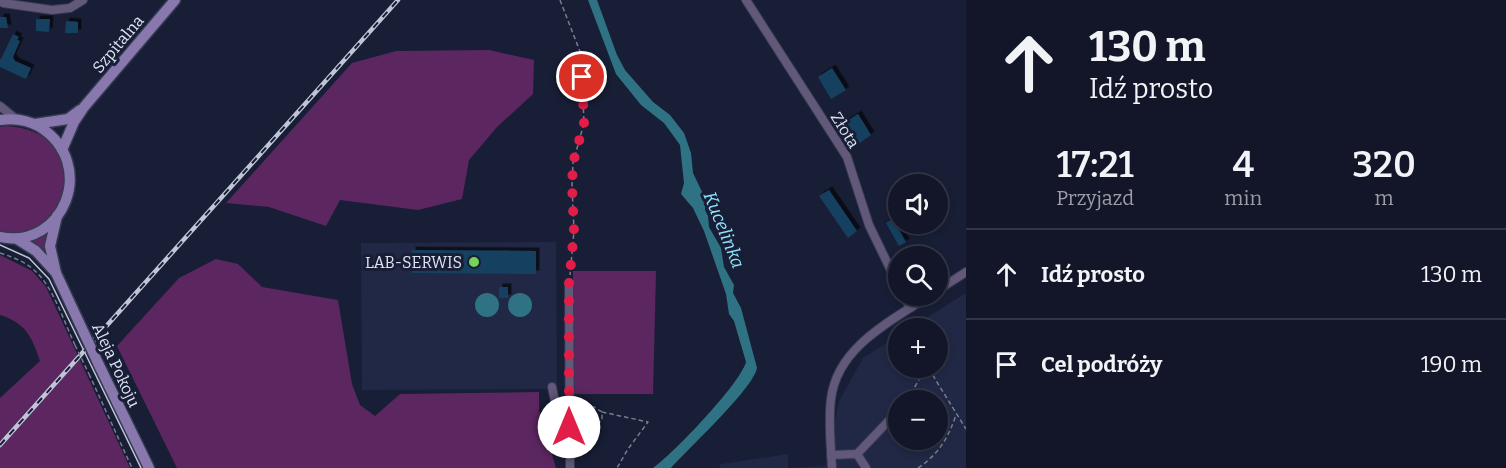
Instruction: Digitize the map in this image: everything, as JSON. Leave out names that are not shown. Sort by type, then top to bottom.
[{"type":"street","points":[[1,0],[3,3],[52,10],[70,8],[83,0]]},
{"type":"street","name":"Szpitalna","points":[[35,124],[68,119],[84,107],[175,0]]},
{"type":"street","name":"Złota","points":[[746,0],[847,157],[869,225],[888,264]]},
{"type":"street","points":[[0,106],[16,119]]},
{"type":"street","name":"Szpitalna","points":[[62,150],[84,107]]},
{"type":"street","points":[[0,120],[16,119],[35,124],[55,139],[62,150]]},
{"type":"street","name":"Aleja Pokoju","points":[[62,150],[70,168],[71,178],[67,201],[57,216],[50,246],[56,273],[149,468]]},
{"type":"street","points":[[0,237],[17,239],[36,233],[57,216]]},
{"type":"street","name":"Aleja Pokoju","points":[[17,239],[36,251],[56,273]]},
{"type":"street","points":[[948,284],[966,272]]},
{"type":"street","points":[[569,284],[570,468]]},
{"type":"street","points":[[832,468],[831,399],[841,370],[856,349],[880,326],[913,306]]},
{"type":"street","points":[[552,387],[559,421],[570,445]]},
{"type":"street","points":[[831,455],[857,454],[888,421]]},
{"type":"street","points":[[857,454],[866,468]]},
{"type":"path","points":[[560,0],[582,54],[584,123],[573,163],[574,231],[569,284]]},
{"type":"path","points":[[0,252],[21,261],[40,276],[52,296],[132,468]]},
{"type":"path","points":[[934,378],[966,429]]},
{"type":"path","points":[[569,409],[588,406],[602,412],[648,422],[617,468]]},
{"type":"path","points":[[569,409],[578,412],[594,424],[602,421],[602,412]]},
{"type":"path","points":[[918,468],[941,449],[949,436],[956,414]]},
{"type":"shaded area","points":[[588,0],[597,0],[617,55],[625,70],[653,102],[670,115],[684,133],[691,153],[693,173],[705,198],[709,227],[721,248],[724,267],[734,285],[733,293],[741,308],[757,368],[753,378],[733,404],[671,468],[653,468],[705,418],[732,386],[746,362],[704,231],[693,208],[681,194],[684,183],[680,145],[664,123],[641,105],[616,74]]},
{"type":"shaded area","points":[[489,50],[534,60],[533,94],[497,127],[469,160],[462,199],[418,210],[340,200],[326,226],[269,207],[226,203],[352,63],[396,51]]},
{"type":"shaded area","points":[[6,126],[36,133],[55,147],[64,166],[64,187],[57,207],[44,223],[24,232],[0,232],[0,127]]},
{"type":"shaded area","points":[[48,233],[49,257],[28,242]]},
{"type":"shaded area","name":"LAB-SERWIS","points":[[556,242],[557,389],[362,390],[361,243]]},
{"type":"shaded area","points":[[0,255],[32,271],[46,287],[130,468],[0,468],[0,398],[40,361],[27,332],[16,322],[0,315]]},
{"type":"shaded area","points":[[216,259],[238,264],[262,287],[338,300],[352,384],[360,405],[375,416],[400,394],[539,392],[539,410],[556,468],[177,468],[117,346],[179,278]]},
{"type":"shaded area","points":[[573,271],[656,271],[653,394],[573,394]]},
{"type":"shaded area","points":[[487,293],[495,297],[499,305],[495,313],[487,317],[479,313],[475,305],[479,297]]},
{"type":"shaded area","points":[[520,293],[529,296],[532,305],[529,314],[520,317],[511,314],[508,305],[511,296]]},
{"type":"shaded area","points":[[966,293],[966,468],[788,468],[825,466],[839,401],[863,358],[888,342],[888,378],[948,378],[948,318],[926,318]]},
{"type":"shaded area","points":[[788,454],[788,468],[719,468],[721,464]]},
{"type":"building","points":[[0,17],[6,17],[8,28],[0,28]]},
{"type":"building","points":[[36,19],[50,19],[49,32],[36,31]]},
{"type":"building","points":[[66,21],[78,22],[78,33],[65,33]]},
{"type":"building","points":[[13,34],[19,37],[17,40],[20,41],[13,57],[15,61],[31,68],[26,79],[0,67],[0,59]]},
{"type":"building","points":[[832,68],[846,90],[831,99],[818,77]]},
{"type":"building","points":[[858,114],[871,135],[854,147],[839,126]]},
{"type":"building","points":[[829,190],[857,231],[848,238],[819,196]]},
{"type":"building","points":[[892,234],[901,234],[906,242],[899,246]]},
{"type":"building","name":"LAB-SERWIS","points":[[412,250],[536,251],[536,274],[412,273]]},
{"type":"building","points":[[499,287],[508,287],[508,298],[499,298]]},
{"type":"tram line","points":[[0,245],[29,258],[49,279],[141,468]]},
{"type":"railway","points":[[0,445],[398,0]]},
{"type":"place","name":"LAB-SERWIS","points":[[474,262]]},
{"type":"route","points":[[569,427],[569,284],[574,231],[572,185],[573,163],[584,123],[582,77]]},
{"type":"water label","name":"Kucelinka","points":[[724,230]]}]
